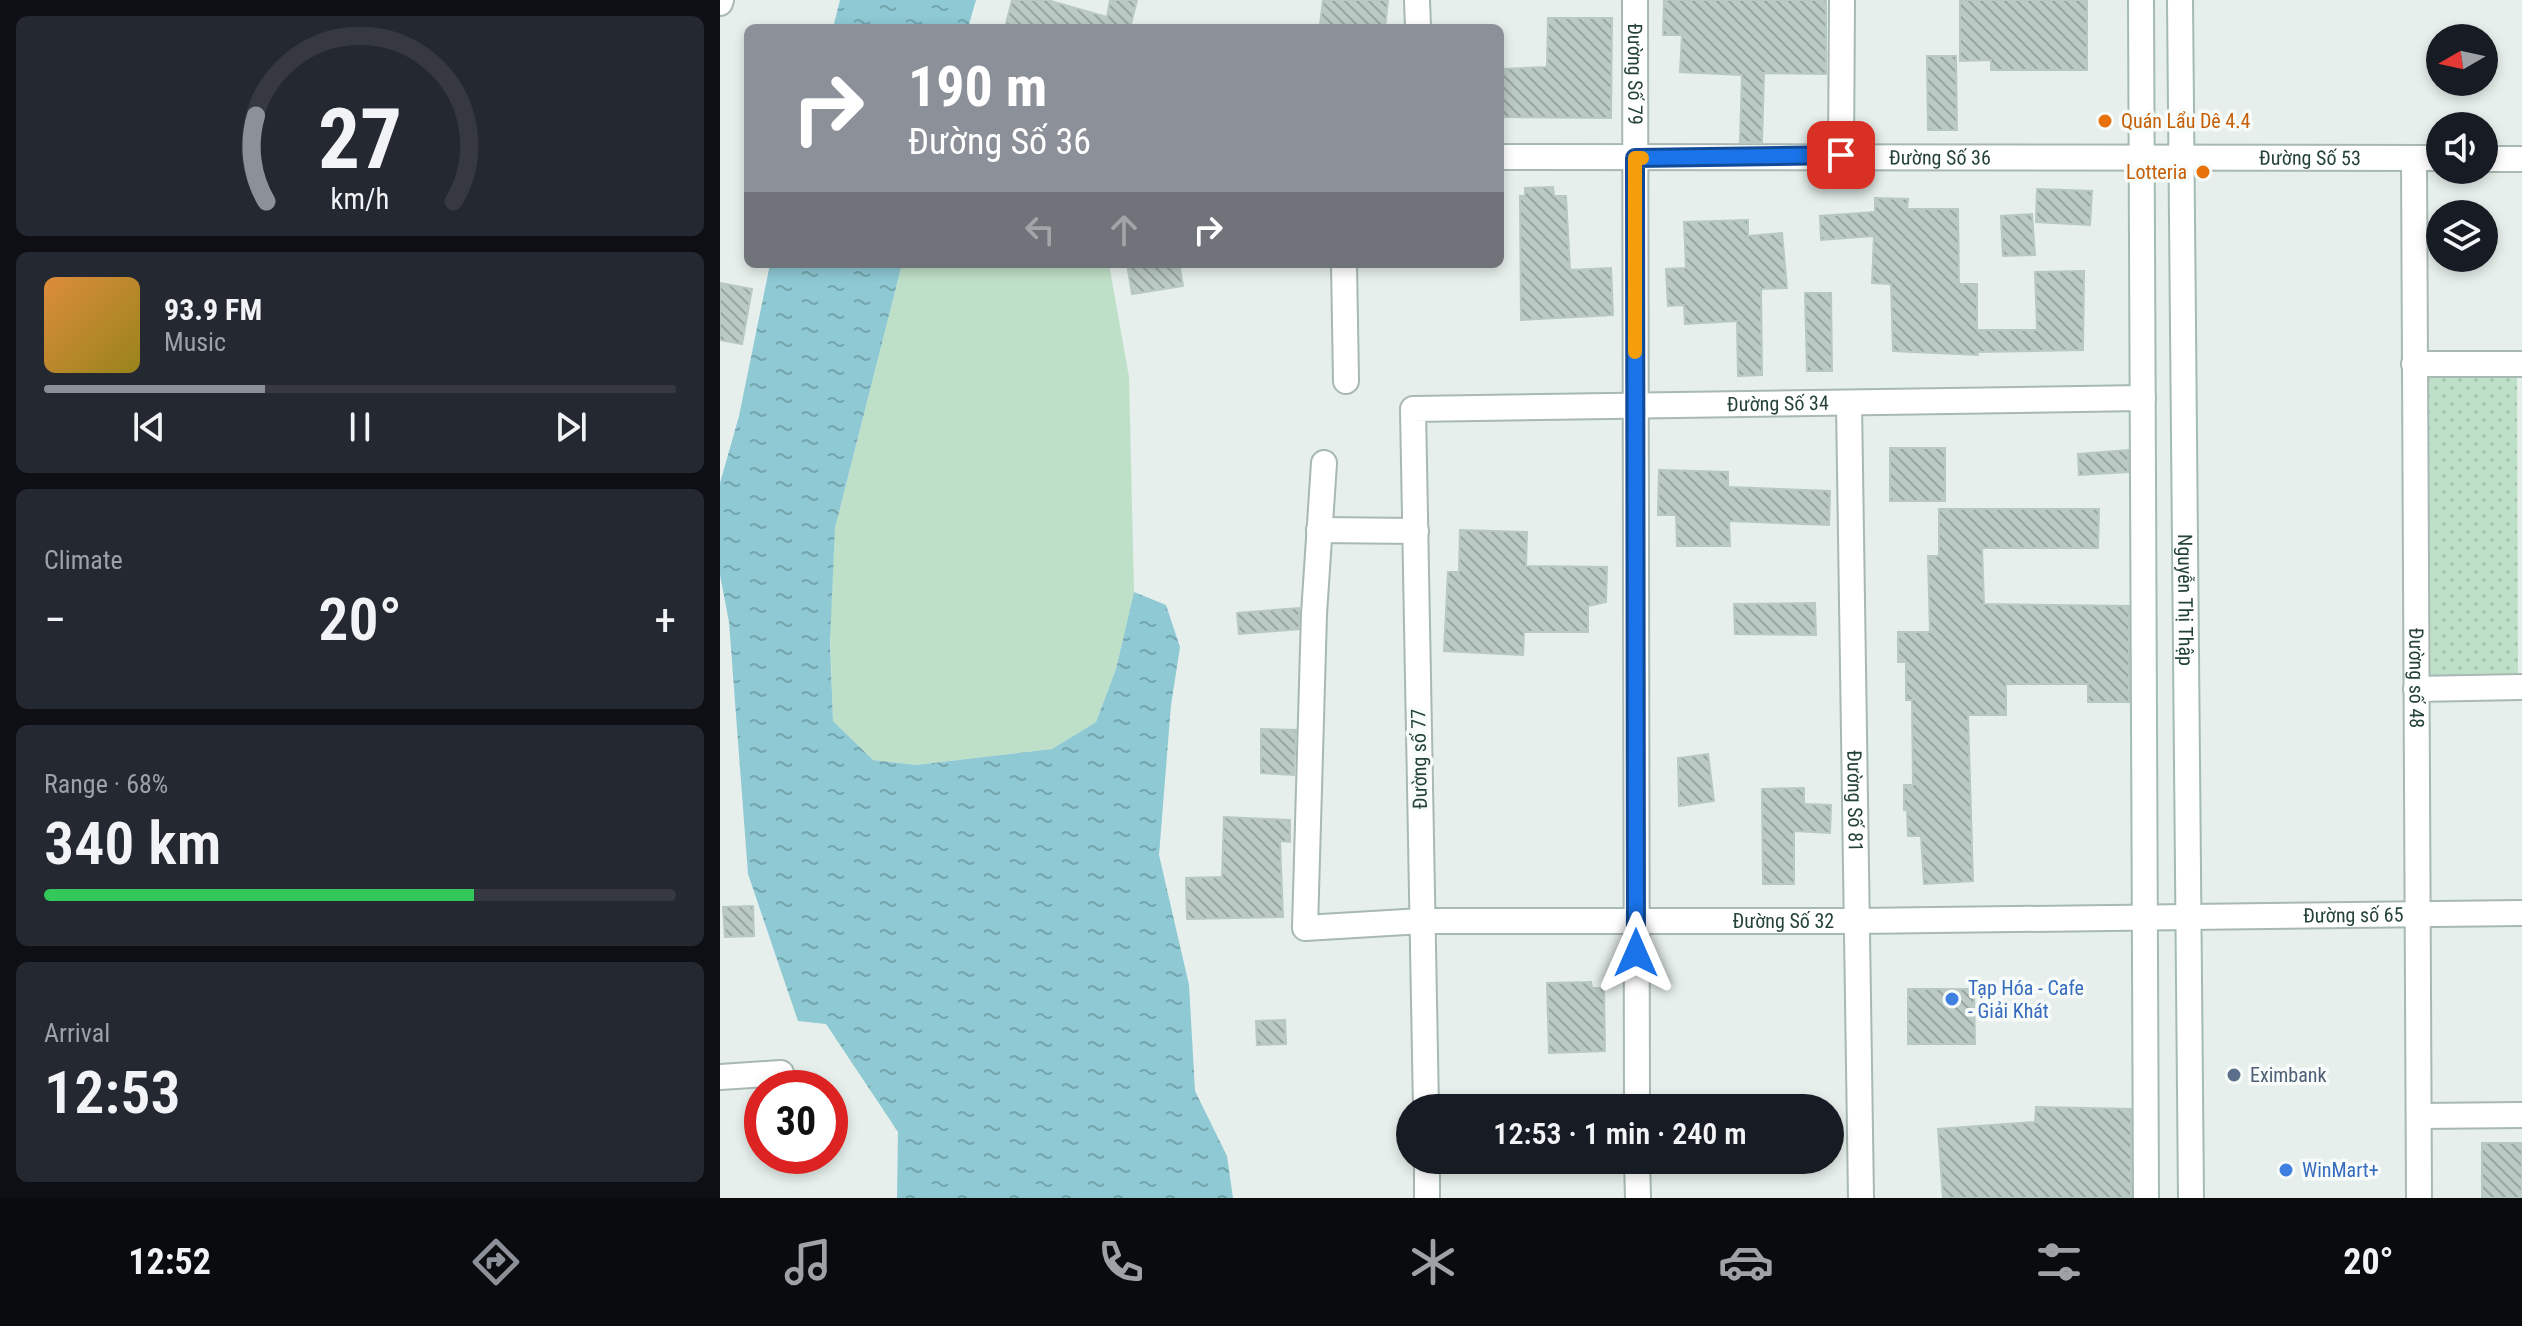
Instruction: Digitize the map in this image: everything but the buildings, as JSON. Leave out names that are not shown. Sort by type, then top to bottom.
[{"type":"street","points":[[1417,0],[1418,24]]},
{"type":"street","name":"Đường Số 79","points":[[1635,0],[1637,1094]]},
{"type":"street","points":[[1841,155],[1842,0]]},
{"type":"street","name":"Nguyễn Thị Thập","points":[[2141,0],[2146,1198]]},
{"type":"street","name":"Nguyễn Thị Thập","points":[[2180,0],[2186,917],[2191,1198]]},
{"type":"street","name":"Đường Số 36","points":[[1504,157],[2180,155]]},
{"type":"street","name":"Đường Số 53","points":[[2180,155],[2426,158]]},
{"type":"street","name":"Đường số 48","points":[[2414,158],[2419,1198]]},
{"type":"street","points":[[2498,159],[2522,159]]},
{"type":"street","points":[[1344,268],[1346,381]]},
{"type":"street","points":[[2414,364],[2522,364]]},
{"type":"street","name":"Đường Số 34","points":[[1413,409],[2143,398]]},
{"type":"street","name":"Đường Số 81","points":[[1849,403],[1861,1198]]},
{"type":"street","name":"Đường số 77","points":[[1413,409],[1426,1094]]},
{"type":"street","points":[[1324,463],[1319,530],[1416,531]]},
{"type":"street","name":"Đường Số 32","points":[[1319,530],[1305,928],[1422,921],[1856,921],[2143,916]]},
{"type":"street","points":[[2416,689],[2522,687]]},
{"type":"street","name":"Đường số 65","points":[[2143,916],[2522,913]]},
{"type":"street","points":[[720,1077],[744,1075]]},
{"type":"street","points":[[2419,1116],[2522,1115]]},
{"type":"street","points":[[1427,1174],[1427,1198]]},
{"type":"street","points":[[1637,1174],[1638,1198]]},
{"type":"green space","points":[[901,268],[1110,268],[1129,377],[1134,592],[1116,669],[1096,722],[1052,749],[916,765],[873,760],[833,721],[830,630],[835,528]]},
{"type":"green space","points":[[2517,369],[2518,678],[2424,679],[2426,371]]},
{"type":"water","points":[[840,0],[976,0],[969,24],[834,24]]},
{"type":"water","points":[[769,268],[901,268],[835,528],[830,642],[833,721],[873,760],[916,765],[1052,749],[1096,722],[1116,669],[1134,592],[1166,605],[1180,647],[1171,705],[1159,855],[1189,985],[1195,1091],[1227,1156],[1233,1198],[897,1198],[898,1132],[826,1024],[798,1021],[748,874],[729,622],[720,575],[720,483],[739,416]]},
{"type":"slow traffic","points":[[1635,352],[1635,158],[1642,158]]},
{"type":"place","name":"Quán Lẩu Dê 4.4","points":[[2105,121]]},
{"type":"place","name":"Lotteria","points":[[2203,172]]},
{"type":"place","name":"Tạp Hóa - Cafe - Giải Khát","points":[[1952,999]]},
{"type":"place","name":"Eximbank","points":[[2234,1075]]},
{"type":"place","name":"WinMart+","points":[[2286,1170]]},
{"type":"route","points":[[1636,953],[1635,158],[1841,155]]}]
